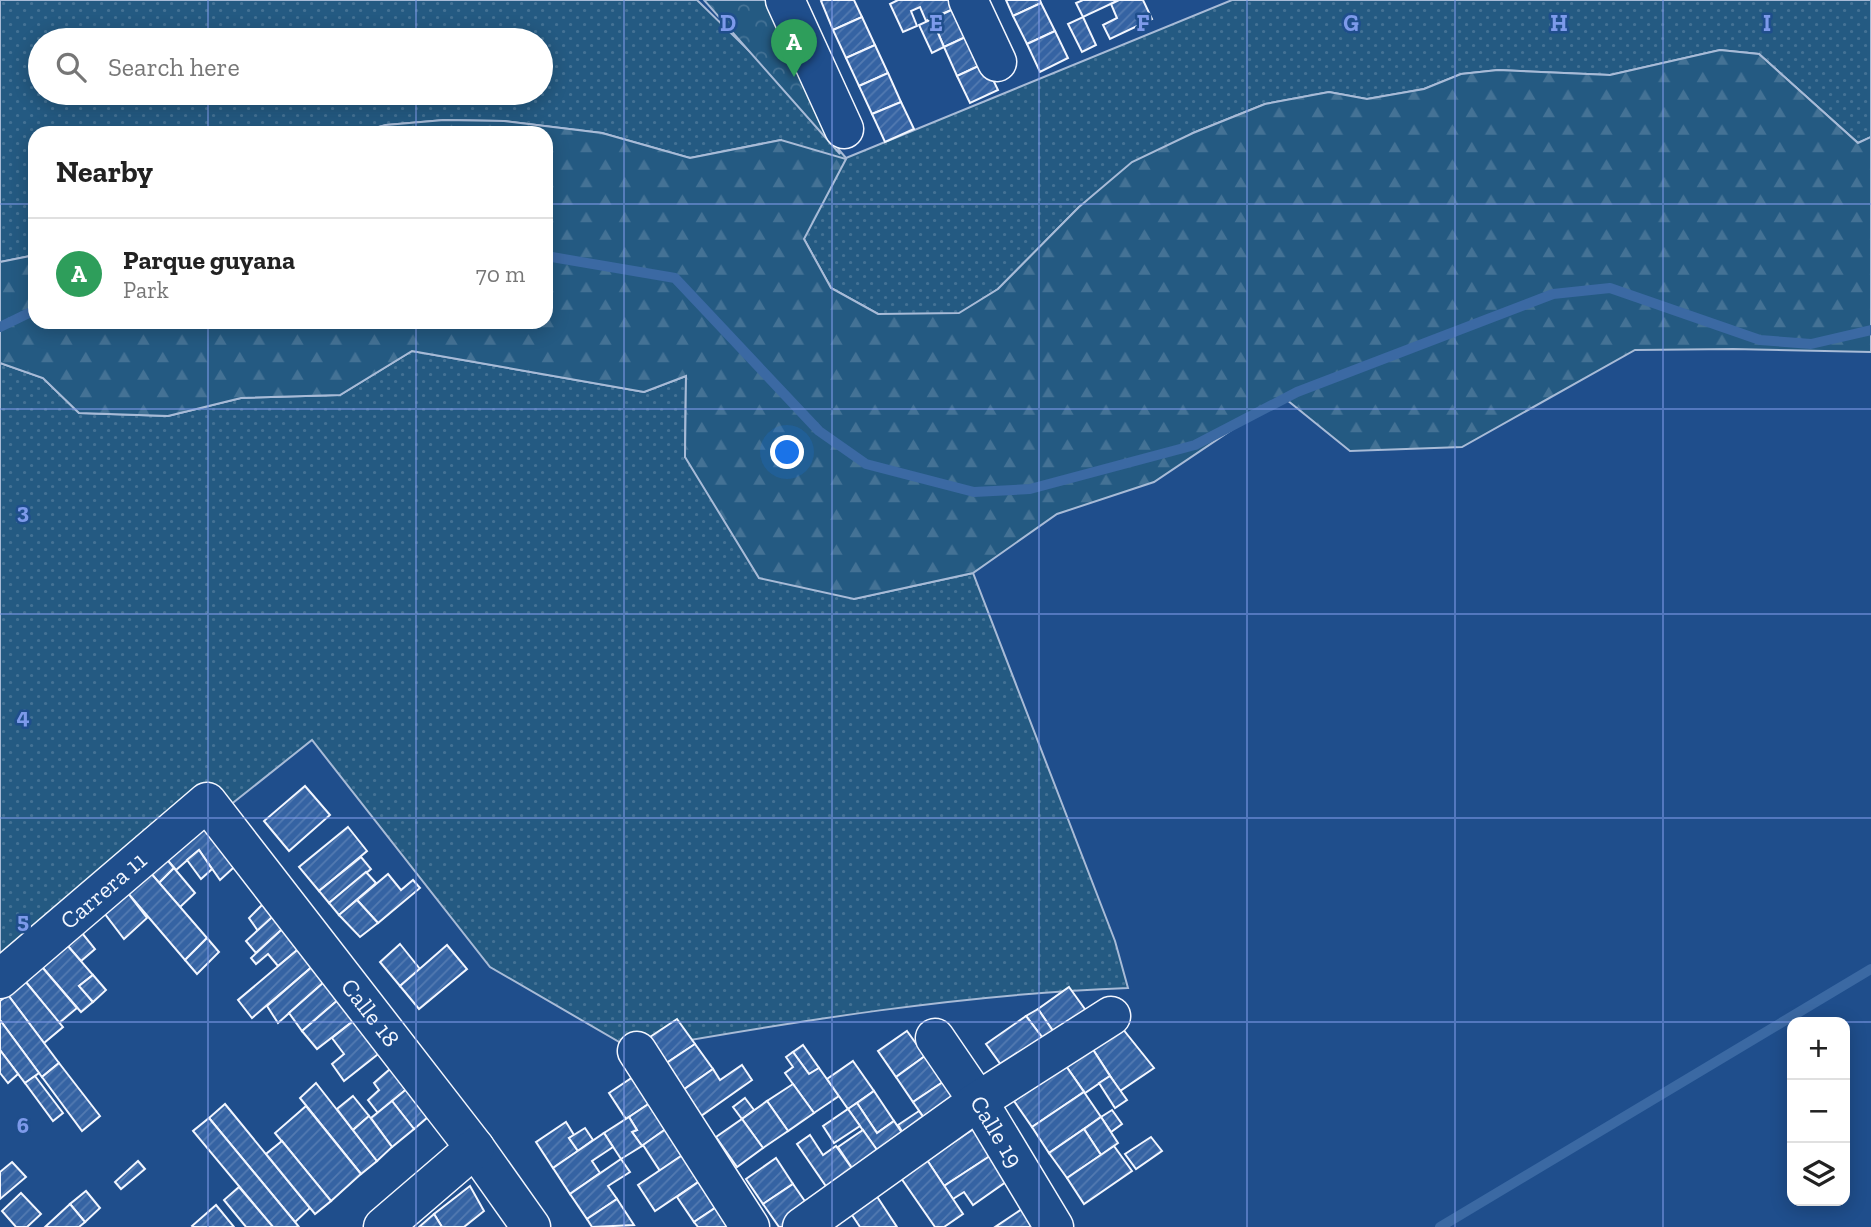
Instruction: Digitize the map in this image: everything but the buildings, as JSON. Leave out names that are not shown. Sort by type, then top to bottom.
[{"type":"street","points":[[785,0],[844,129]]},
{"type":"street","points":[[968,0],[997,62]]},
{"type":"street","name":"Carrera 11","points":[[0,979],[207,802]]},
{"type":"street","name":"Calle 18","points":[[207,802],[475,1148],[531,1227]]},
{"type":"street","points":[[802,1227],[978,1101],[1111,1016]]},
{"type":"street","name":"Calle 19","points":[[935,1038],[978,1101],[1054,1227]]},
{"type":"street","points":[[637,1051],[750,1227]]},
{"type":"street","points":[[383,1227],[475,1148]]},
{"type":"green space","points":[[0,0],[697,0],[783,84],[846,158],[1232,0],[1871,0],[1871,137],[1858,143],[1759,54],[1720,50],[1610,75],[1498,70],[1461,74],[1424,89],[1367,99],[1329,92],[1265,104],[1193,133],[1079,207],[998,289],[959,314],[878,314],[831,288],[804,239],[781,140],[690,158],[602,133],[504,121],[444,120],[382,126],[28,126],[28,256],[0,262]]},
{"type":"green space","points":[[704,0],[792,0],[840,154]]},
{"type":"green space","points":[[1720,50],[1759,54],[1858,143],[1871,137],[1871,352],[1635,350],[1462,447],[1350,451],[1282,396],[1154,482],[1057,514],[973,573],[854,599],[759,578],[685,457],[686,376],[644,392],[412,351],[340,395],[241,398],[168,416],[79,413],[43,378],[0,363],[0,262],[28,256],[28,329],[553,329],[553,127],[602,133],[690,158],[781,140],[846,159],[804,239],[831,288],[878,314],[959,313],[998,289],[1079,207],[1132,162],[1193,133],[1265,104],[1329,92],[1367,99],[1424,89],[1461,74],[1498,70],[1610,75]]},
{"type":"green space","points":[[444,120],[504,121],[545,126],[382,126]]},
{"type":"green space","points":[[412,351],[644,392],[686,376],[685,457],[854,599],[973,573],[1115,941],[1128,988],[1004,996],[880,1010],[633,1050],[490,967],[312,740],[0,988],[0,363],[43,378],[79,413],[168,416],[241,398],[340,395]]},
{"type":"waterway","points":[[553,257],[675,278],[819,431],[866,464],[974,492],[1030,489],[1195,445],[1297,392],[1553,294],[1610,288],[1760,340],[1811,344],[1871,330]]},
{"type":"waterway","points":[[0,327],[28,313]]},
{"type":"waterway","points":[[1440,1227],[1871,969]]},
{"type":"place","name":"Parque guyana","points":[[794,77]]}]
